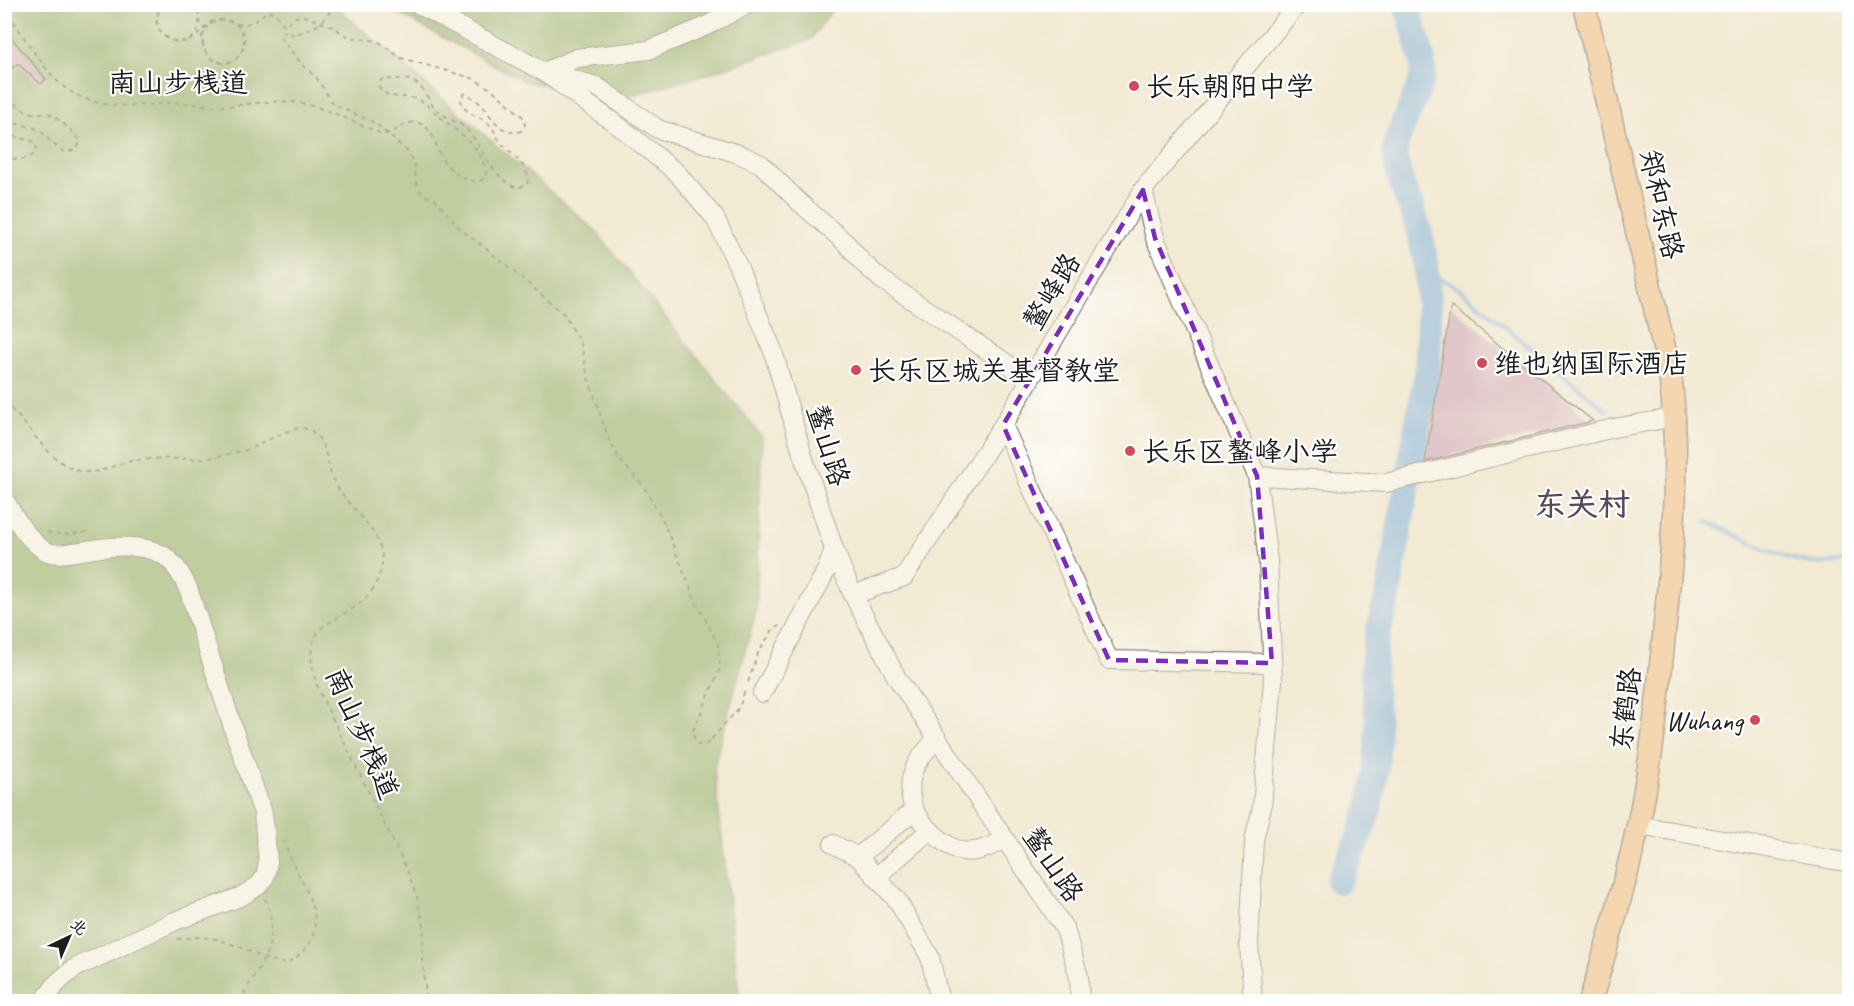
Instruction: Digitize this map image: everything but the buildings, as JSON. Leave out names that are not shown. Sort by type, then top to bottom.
[{"type":"main road","name":"郑和东路","points":[[1584,4],[1670,373],[1676,417]]},
{"type":"main road","name":"东鹤路","points":[[1590,1002],[1614,927],[1638,825],[1657,710],[1676,495],[1676,417]]},
{"type":"street","name":"鳌山路","points":[[418,4],[544,72],[624,130],[677,173],[715,218],[738,266],[773,351],[802,453],[834,549],[853,595],[897,678],[1065,928],[1079,977],[1080,1002]]},
{"type":"street","points":[[544,72],[577,58],[649,50],[704,27],[748,4]]},
{"type":"street","name":"鳌峰路","points":[[853,595],[903,577],[1003,425],[1143,190],[1298,4]]},
{"type":"street","points":[[544,72],[596,86],[658,129],[739,154],[761,164],[882,280],[1030,379]]},
{"type":"street","points":[[1143,190],[1155,238],[1257,476],[1268,561],[1273,681],[1262,807],[1254,840],[1249,944],[1253,1002]]},
{"type":"street","points":[[1257,476],[1386,483],[1614,428],[1676,417]]},
{"type":"street","points":[[1003,425],[1109,660],[1272,663]]},
{"type":"street","points":[[4,499],[16,520],[39,546],[49,553],[63,554],[118,547],[141,548],[165,556],[176,567],[188,588],[263,813],[268,862],[266,877],[258,886],[240,897],[175,921],[73,969],[57,982],[43,1002]]},
{"type":"street","points":[[762,693],[827,569],[834,549]]},
{"type":"street","points":[[937,738],[920,757],[912,774],[910,795],[914,810],[930,830],[946,844],[962,851],[985,850],[1005,839]]},
{"type":"street","points":[[858,857],[914,810]]},
{"type":"street","points":[[1638,825],[1850,863]]},
{"type":"street","points":[[876,877],[930,830]]},
{"type":"street","points":[[833,844],[858,857],[897,900],[930,957],[940,1002]]},
{"type":"path","name":"南山步栈道","points":[[4,6],[62,86],[100,104],[150,106],[171,103],[222,106],[270,101],[290,102],[312,105],[335,112],[382,134],[389,134],[402,125],[419,123],[428,129],[443,160],[455,171],[470,181],[482,180],[486,174],[485,164],[477,149],[424,103],[415,98],[387,94],[378,85],[382,79],[411,80],[420,86],[440,114],[460,123],[469,132],[490,164],[508,183],[521,188],[527,185],[520,161],[499,141],[493,128],[487,122],[466,111],[461,102],[461,96],[466,93],[481,104],[488,115],[502,128],[512,132],[521,131],[525,125],[523,117],[487,85],[462,74],[401,58],[378,41],[354,38],[333,27],[301,16],[295,17],[285,26],[276,13],[268,11],[258,20],[243,24],[220,20],[208,26],[203,32],[202,46],[210,58],[223,63],[241,53],[245,40],[239,27],[234,22],[227,20],[213,21],[205,25],[192,39],[171,41],[165,37],[157,25],[158,12],[164,4]]},
{"type":"path","name":"南山步栈道","points":[[171,41],[185,41],[196,33],[200,19],[192,4]]},
{"type":"path","points":[[320,24],[336,4]]},
{"type":"path","points":[[208,26],[220,20],[234,22]]},
{"type":"path","name":"南山步栈道","points":[[205,52],[216,61],[230,62],[241,53],[244,47],[243,33],[234,22]]},
{"type":"path","name":"南山步栈道","points":[[320,24],[294,35],[284,31],[280,37],[305,68],[316,77],[333,104],[375,123],[389,134]]},
{"type":"path","points":[[4,88],[12,101],[35,114],[48,113],[55,117],[77,136],[80,142],[74,150],[60,150],[38,129],[14,123],[4,116]]},
{"type":"path","points":[[4,134],[33,141],[37,149],[27,159],[4,157]]},
{"type":"path","points":[[389,134],[409,153],[415,166],[415,179],[420,191],[434,198],[460,229],[488,249],[564,314],[581,345],[588,376],[609,440],[620,460],[644,487],[662,518],[696,602],[718,644],[720,669],[692,733],[698,745],[707,744],[739,708],[758,654],[774,628],[799,622]]},
{"type":"path","name":"南山步栈道","points":[[4,403],[56,458],[74,469],[87,472],[138,460],[210,458],[254,448],[290,431],[302,428],[313,433],[324,446],[333,479],[374,535],[381,551],[382,566],[377,583],[365,598],[319,631],[310,656],[312,670],[417,897],[424,927],[422,959],[427,1002]]},
{"type":"path","points":[[45,531],[61,536],[92,532]]},
{"type":"path","points":[[172,939],[198,937],[217,939],[263,958],[286,964],[306,949],[314,933],[315,920],[309,892],[288,856],[282,836]]},
{"type":"path","points":[[239,1002],[269,947],[271,927],[268,904],[258,886]]},
{"type":"highlighted area","points":[[1143,190],[1155,238],[1257,476],[1272,663],[1109,660],[1003,425]]},
{"type":"green space","points":[[5,5],[334,5],[595,230],[762,437],[756,612],[714,766],[740,1001],[5,1002]]},
{"type":"green space","points":[[382,5],[836,5],[810,40],[704,75],[616,100],[524,81]]},
{"type":"waterway","points":[[1339,881],[1369,809],[1376,771],[1378,726],[1373,679],[1375,645],[1388,594],[1427,370],[1429,319],[1424,250],[1396,163],[1395,152],[1398,137],[1423,75],[1420,50],[1406,4]]},
{"type":"waterway","points":[[1427,270],[1462,291],[1607,411]]},
{"type":"waterway","points":[[1706,521],[1755,545],[1794,559],[1812,563],[1850,560]]},
{"type":"place","name":"长乐朝阳中学","points":[[1134,86]]},
{"type":"place","name":"维也纳国际酒店","points":[[1482,363]]},
{"type":"place","name":"长乐区城关基督教堂","points":[[856,370]]},
{"type":"place","name":"长乐区鳌峰小学","points":[[1130,451]]},
{"type":"place","name":"Wuhang","points":[[1755,720]]},
{"type":"district","name":"东关村","points":[[1582,504]]}]
